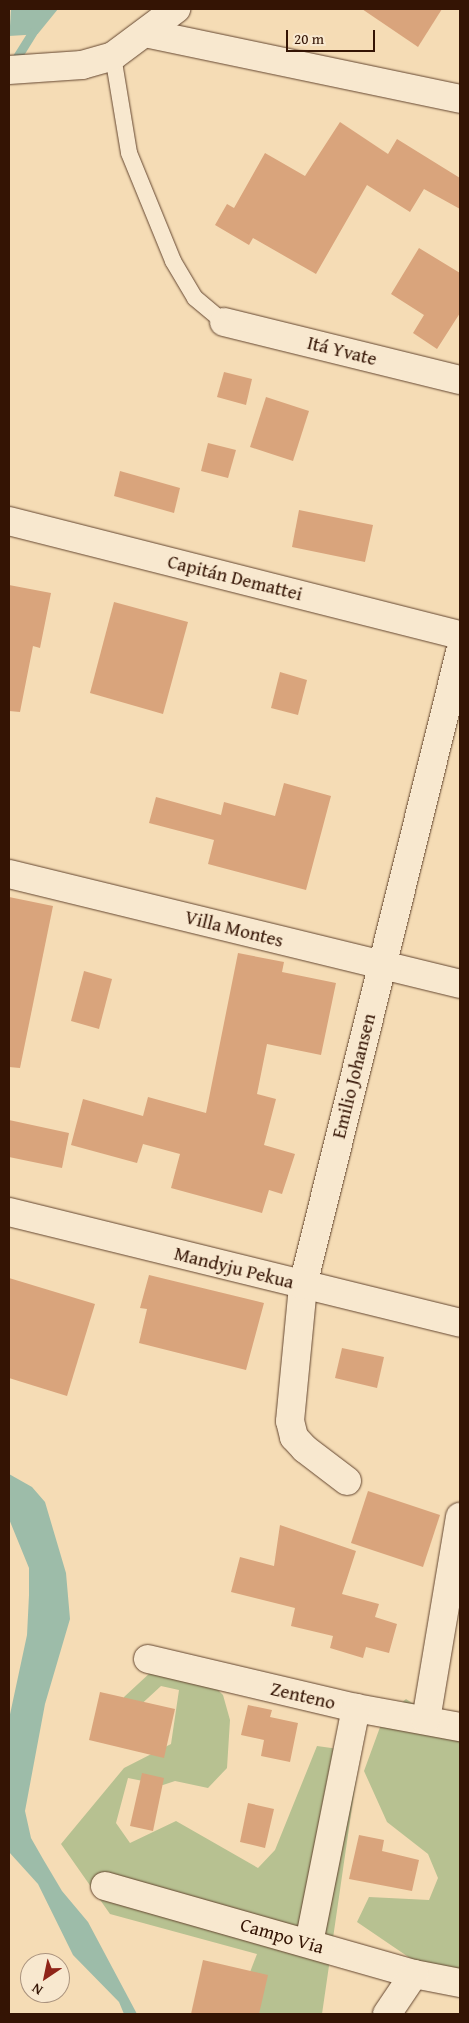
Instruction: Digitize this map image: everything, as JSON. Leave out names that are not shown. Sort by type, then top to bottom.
[{"type":"street","points":[[9,70],[82,65],[113,56],[176,9]]},
{"type":"street","points":[[145,33],[460,99]]},
{"type":"street","name":"Itá Yvate","points":[[224,322],[460,380]]},
{"type":"street","name":"Capitán Demattei","points":[[9,521],[460,635]]},
{"type":"street","name":"Emilio Johansen","points":[[347,1481],[305,1449],[294,1437],[290,1421],[303,1285],[460,652]]},
{"type":"street","name":"Villa Montes","points":[[9,874],[460,984]]},
{"type":"street","name":"Mandyju Pekua","points":[[9,1212],[460,1323]]},
{"type":"street","points":[[426,1720],[460,1517]]},
{"type":"street","name":"Zenteno","points":[[148,1659],[356,1708],[460,1727]]},
{"type":"street","points":[[309,1943],[356,1708]]},
{"type":"street","name":"Campo Via","points":[[105,1886],[414,1974],[460,1982]]},
{"type":"street","points":[[387,2014],[414,1974]]},
{"type":"lane","points":[[113,56],[129,152],[173,261],[195,298],[224,322]]},
{"type":"shaded area","points":[[11,9],[58,9],[32,41],[9,43]]},
{"type":"shaded area","points":[[9,1474],[32,1487],[45,1502],[66,1573],[70,1619],[45,1704],[25,1811],[31,1838],[62,1891],[88,1922],[137,2014],[124,2014],[119,2002],[73,1955],[38,1884],[9,1852],[9,1719],[27,1635],[29,1568],[9,1519]]},
{"type":"shaded area","points":[[165,1659],[188,1660],[223,1695],[230,1720],[227,1768],[208,1788],[175,1781],[163,1785],[128,1778],[116,1823],[130,1843],[176,1821],[258,1868],[275,1850],[317,1746],[360,1752],[322,2014],[234,2014],[257,1954],[110,1914],[61,1844],[124,1768],[171,1744],[179,1690],[161,1686],[122,1722],[124,1697]]},
{"type":"shaded area","points":[[406,1699],[460,1734],[460,1977],[429,1971],[357,1922],[369,1897],[429,1900],[438,1878],[428,1854],[387,1822],[364,1771],[383,1719]]},
{"type":"pier","points":[[41,34],[33,43],[9,45],[9,36]]},
{"type":"building","points":[[362,9],[442,9],[418,47]]},
{"type":"building","points":[[340,122],[388,154],[397,139],[460,178],[460,209],[424,189],[410,212],[367,185],[316,274],[253,238],[249,245],[215,225],[227,204],[234,208],[265,153],[305,176]]},
{"type":"building","points":[[419,248],[460,273],[460,313],[437,349],[413,333],[424,315],[391,294]]},
{"type":"building","points":[[224,372],[252,379],[246,405],[217,397]]},
{"type":"building","points":[[266,397],[309,411],[293,461],[250,447]]},
{"type":"building","points":[[208,443],[236,450],[228,478],[201,471]]},
{"type":"building","points":[[120,471],[180,488],[174,513],[114,496]]},
{"type":"building","points":[[299,510],[373,525],[365,562],[292,547]]},
{"type":"building","points":[[9,585],[51,593],[40,648],[33,646],[20,712],[9,711]]},
{"type":"building","points":[[114,602],[188,622],[163,714],[90,693]]},
{"type":"building","points":[[280,672],[307,680],[298,715],[271,708]]},
{"type":"building","points":[[284,783],[331,796],[306,890],[208,864],[214,840],[149,823],[156,797],[221,815],[224,802],[275,816]]},
{"type":"building","points":[[9,897],[53,906],[20,1068],[9,1067]]},
{"type":"building","points":[[238,953],[284,962],[282,972],[336,983],[321,1055],[267,1044],[257,1094],[276,1099],[264,1145],[295,1154],[282,1194],[269,1190],[262,1213],[171,1188],[180,1154],[143,1144],[137,1163],[71,1145],[83,1099],[143,1116],[148,1097],[206,1113]]},
{"type":"building","points":[[84,971],[112,979],[99,1029],[71,1021]]},
{"type":"building","points":[[9,1120],[69,1133],[62,1168],[9,1157]]},
{"type":"building","points":[[149,1275],[264,1303],[246,1370],[139,1343],[147,1309],[140,1308]]},
{"type":"building","points":[[9,1278],[95,1304],[67,1396],[9,1378]]},
{"type":"building","points":[[342,1348],[384,1357],[377,1388],[335,1378]]},
{"type":"building","points":[[368,1491],[440,1515],[423,1567],[351,1543]]},
{"type":"building","points":[[280,1525],[356,1551],[342,1594],[379,1604],[375,1617],[397,1624],[389,1653],[366,1647],[363,1658],[330,1648],[333,1636],[291,1626],[295,1608],[231,1592],[240,1557],[274,1566]]},
{"type":"building","points":[[100,1692],[175,1709],[164,1758],[89,1740]]},
{"type":"building","points":[[248,1705],[272,1710],[270,1717],[298,1723],[290,1762],[261,1756],[264,1740],[241,1735]]},
{"type":"building","points":[[142,1773],[164,1778],[153,1831],[130,1826]]},
{"type":"building","points":[[248,1803],[274,1809],[265,1848],[240,1842]]},
{"type":"building","points":[[359,1835],[384,1840],[382,1851],[419,1860],[412,1891],[349,1879]]},
{"type":"building","points":[[203,1960],[268,1975],[259,2014],[191,2014]]},
{"type":"waterway","points":[[12,65],[33,32]]}]
